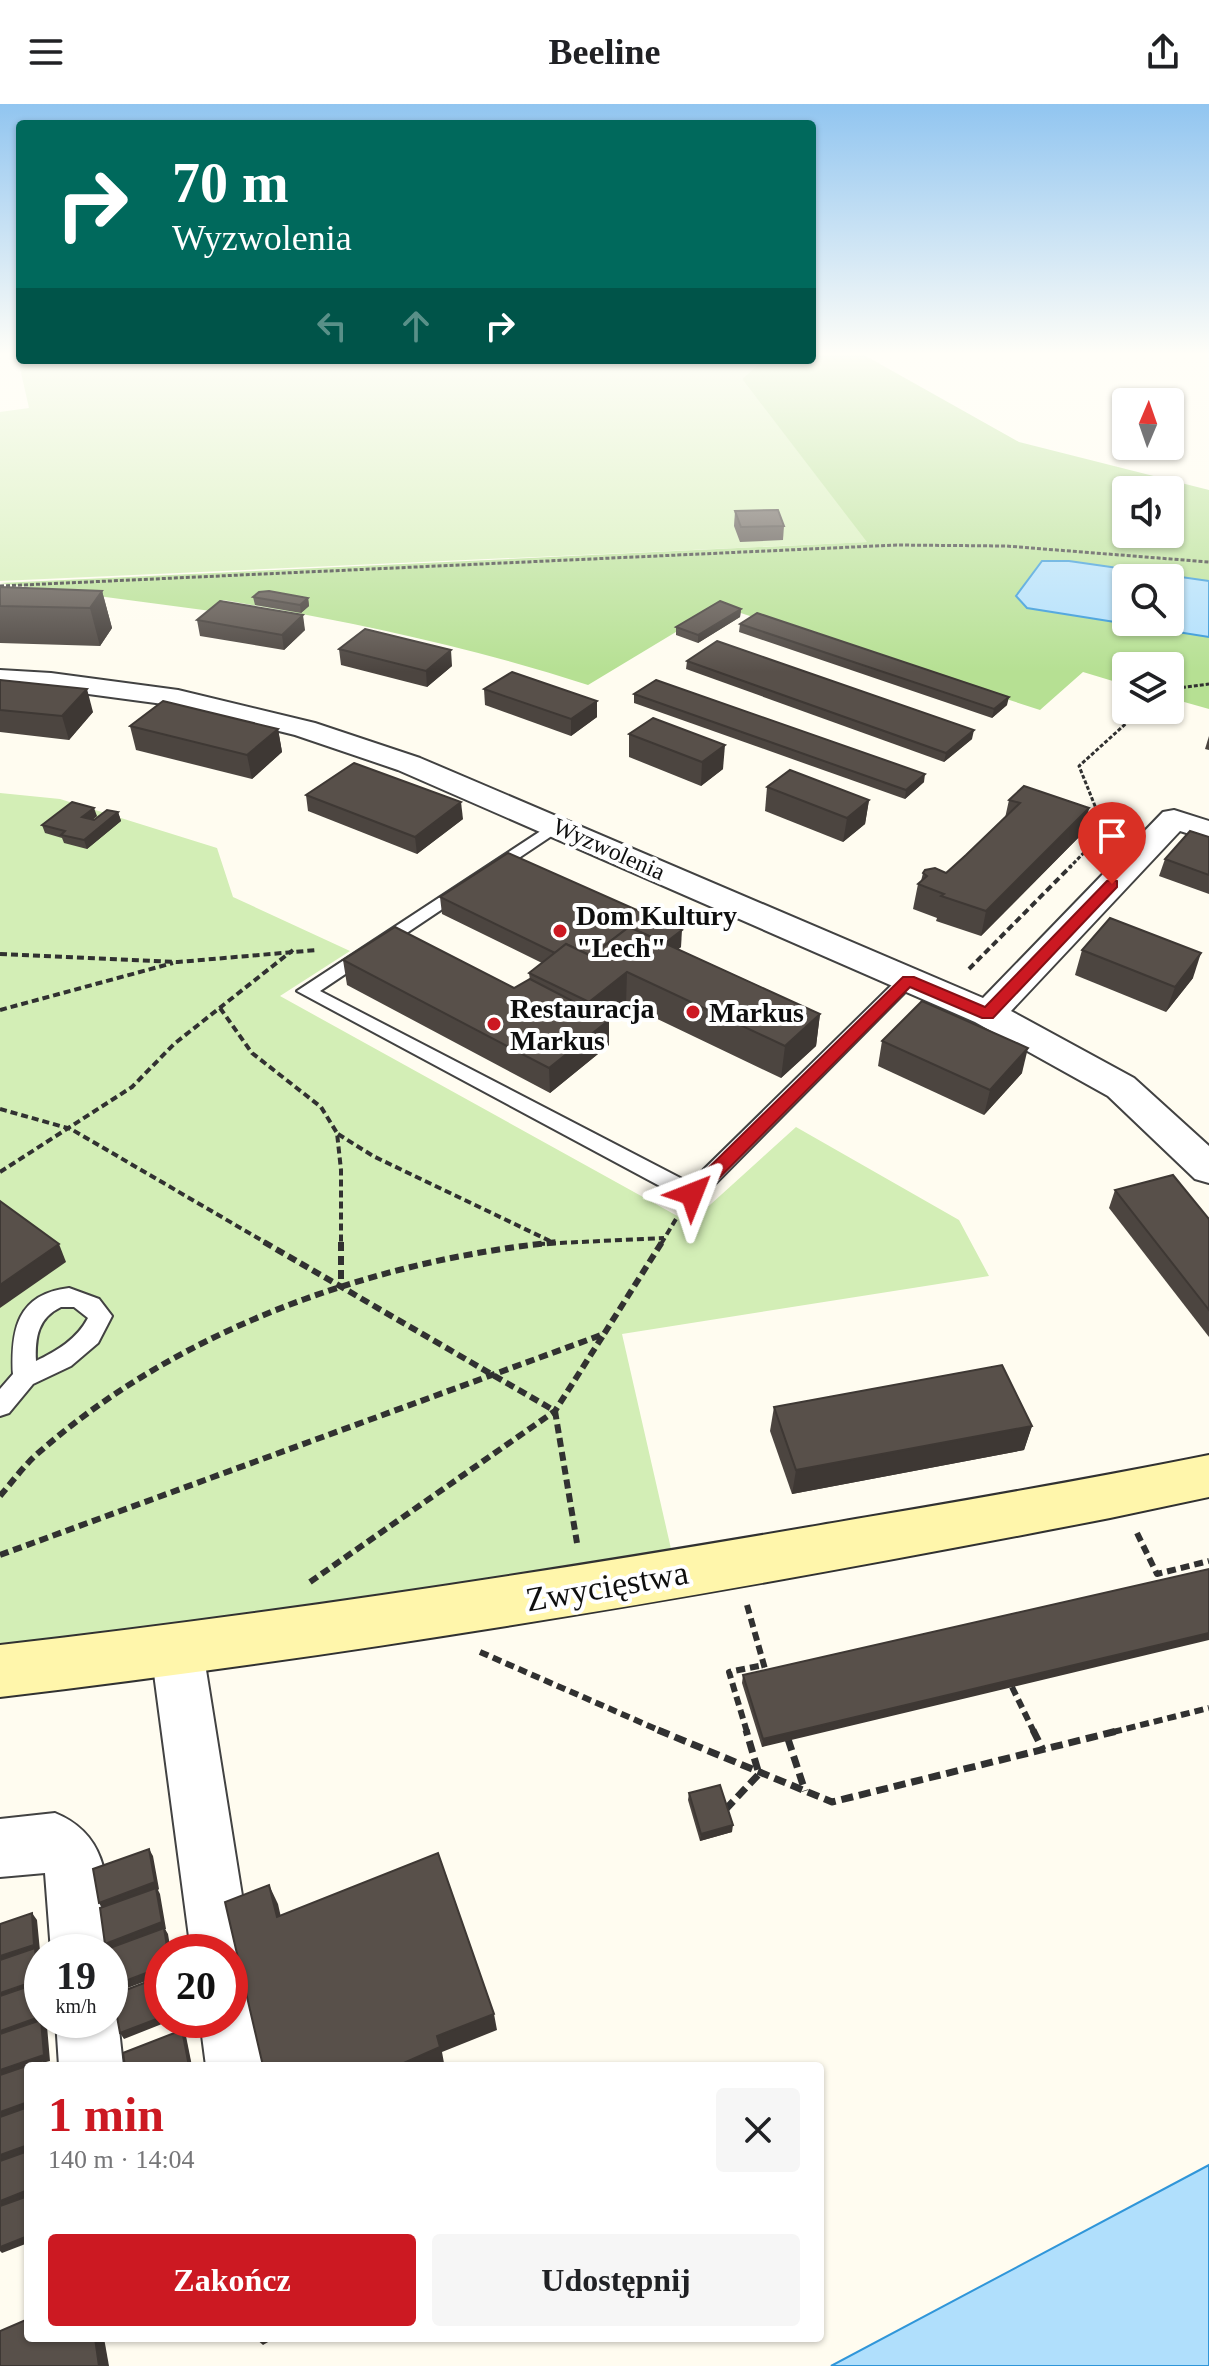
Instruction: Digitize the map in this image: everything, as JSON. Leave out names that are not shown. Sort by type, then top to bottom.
[{"type":"street","name":"Wyzwolenia","points":[[0,678],[51,681],[178,698],[305,729],[409,764],[988,1014],[1121,1087],[1209,1169]]},
{"type":"street","points":[[988,1014],[1174,819],[1209,831]]},
{"type":"street","name":"Zwycięstwa","points":[[0,1671],[276,1638],[585,1592],[1209,1476]]},
{"type":"street","points":[[177,1651],[218,1934]]},
{"type":"street","points":[[0,1848],[55,1842],[73,1860],[79,1934]]},
{"type":"street","points":[[89,2038],[91,2062]]},
{"type":"street","points":[[234,2038],[237,2062]]},
{"type":"lane","points":[[556,826],[306,991],[692,1194],[908,980]]},
{"type":"lane","points":[[0,1406],[25,1377]]},
{"type":"path","points":[[0,586],[897,545],[1006,546],[1209,562]]},
{"type":"path","points":[[1184,687],[1209,684]]},
{"type":"path","points":[[943,996],[1105,831],[1079,766],[1126,724]]},
{"type":"path","points":[[0,954],[178,962],[293,950],[366,952]]},
{"type":"path","points":[[0,1172],[132,1087],[174,1044],[293,950]]},
{"type":"path","points":[[0,1010],[178,962]]},
{"type":"path","points":[[220,1008],[252,1053],[321,1107],[337,1133],[341,1170],[341,1288]]},
{"type":"path","points":[[0,1109],[71,1129],[555,1411]]},
{"type":"path","points":[[337,1133],[373,1156],[552,1242]]},
{"type":"path","points":[[276,1638],[311,1581],[456,1483],[555,1411],[692,1194]]},
{"type":"path","points":[[0,1496],[35,1456],[102,1404],[168,1363],[239,1329],[341,1288],[453,1257],[552,1242],[664,1238]]},
{"type":"path","points":[[0,1555],[604,1334]]},
{"type":"path","points":[[555,1411],[585,1592]]},
{"type":"path","points":[[1118,1495],[1157,1574],[1209,1561]]},
{"type":"path","points":[[735,1564],[768,1677]]},
{"type":"path","points":[[1180,1568],[1188,1581]]},
{"type":"path","points":[[476,1650],[759,1774],[832,1802],[1209,1708]]},
{"type":"path","points":[[759,1774],[729,1672],[764,1665]]},
{"type":"path","points":[[1012,1687],[1043,1750]]},
{"type":"path","points":[[788,1739],[805,1791]]},
{"type":"path","points":[[725,1810],[759,1774]]},
{"type":"green space","points":[[0,461],[805,461],[868,542],[0,581]]},
{"type":"green space","points":[[805,461],[1092,461],[1154,476],[1112,476],[1112,548],[1184,548],[1184,484],[1209,490],[1209,709],[1184,702],[1184,652],[1112,652],[1112,681],[1083,672],[1040,710],[719,606],[588,685],[498,658],[407,636],[223,600],[211,611],[0,583],[867,542]]},
{"type":"green space","points":[[0,793],[60,799],[217,848],[233,897],[350,951],[280,996],[690,1223],[796,1127],[959,1220],[989,1276],[622,1334],[677,1575],[0,1671]]},
{"type":"water","points":[[1042,561],[1112,567],[1112,622],[1027,608],[1016,596]]},
{"type":"water","points":[[1184,577],[1209,581],[1209,637],[1184,633]]},
{"type":"water","points":[[1209,2165],[1209,2366],[831,2366]]},
{"type":"building","points":[[778,510],[784,526],[741,527],[735,511]]},
{"type":"building","points":[[0,587],[102,591],[90,608],[0,606]]},
{"type":"building","points":[[259,592],[308,598],[300,605],[253,597]]},
{"type":"building","points":[[220,601],[303,615],[282,635],[197,620]]},
{"type":"building","points":[[720,601],[741,609],[698,635],[676,627]]},
{"type":"building","points":[[757,613],[1009,697],[994,709],[740,624]]},
{"type":"building","points":[[365,629],[451,650],[426,671],[339,649]]},
{"type":"building","points":[[717,641],[974,730],[946,753],[687,661]]},
{"type":"building","points":[[512,672],[597,701],[571,719],[484,689]]},
{"type":"building","points":[[0,680],[87,689],[62,716],[0,710]]},
{"type":"building","points":[[656,680],[925,774],[906,790],[634,694]]},
{"type":"building","points":[[163,701],[278,729],[247,755],[130,726]]},
{"type":"building","points":[[653,718],[725,745],[702,762],[629,734]]},
{"type":"building","points":[[354,763],[461,802],[415,837],[306,795]]},
{"type":"building","points":[[790,770],[869,800],[847,818],[767,787]]},
{"type":"building","points":[[1024,786],[1089,808],[986,911],[941,896],[944,894],[918,884],[927,876],[923,873],[925,870],[935,868],[946,873],[966,855],[1020,803],[1009,800]]},
{"type":"building","points":[[72,802],[94,808],[82,817],[94,820],[107,810],[118,812],[84,840],[61,835],[65,831],[42,825]]},
{"type":"building","points":[[1190,831],[1209,837],[1209,875],[1165,859]]},
{"type":"building","points":[[508,853],[682,930],[665,943],[629,927],[591,956],[566,944],[555,953],[440,897]]},
{"type":"building","points":[[1110,918],[1201,953],[1175,987],[1082,950]]},
{"type":"building","points":[[395,927],[514,988],[530,979],[609,1020],[549,1068],[343,960]]},
{"type":"building","points":[[629,927],[820,1014],[785,1046],[627,972],[589,1002],[529,973],[566,944],[591,956]]},
{"type":"building","points":[[922,1001],[1028,1048],[990,1090],[882,1041]]},
{"type":"building","points":[[1173,1175],[1209,1219],[1209,1310],[1115,1190]]},
{"type":"building","points":[[0,1201],[59,1244],[0,1285]]},
{"type":"building","points":[[1002,1365],[1032,1426],[796,1470],[774,1407]]},
{"type":"building","points":[[1209,1569],[1209,1633],[763,1739],[743,1675]]},
{"type":"building","points":[[720,1785],[733,1825],[701,1834],[689,1793]]},
{"type":"building","points":[[149,1849],[155,1882],[99,1903],[93,1869]]},
{"type":"building","points":[[438,1853],[494,2014],[437,2036],[440,2047],[406,2062],[262,2062],[248,2001],[248,1934],[232,1934],[225,1902],[269,1885],[277,1917]]},
{"type":"building","points":[[156,1888],[162,1922],[128,1935],[104,1934],[100,1908]]},
{"type":"building","points":[[32,1913],[33,1934],[24,1934],[24,1948],[0,1956],[0,1924]]},
{"type":"building","points":[[164,1928],[165,1934],[148,1934]]},
{"type":"building","points":[[144,1935],[144,1974],[128,1980],[128,1941]]},
{"type":"building","points":[[24,1952],[24,1985],[0,1993],[0,1960]]},
{"type":"building","points":[[144,1983],[144,2024],[128,2030],[128,1989]]},
{"type":"building","points":[[24,1988],[24,2022],[0,2031],[0,1996]]},
{"type":"building","points":[[24,2026],[24,2038],[43,2038],[44,2055],[0,2070],[0,2034]]},
{"type":"building","points":[[161,2038],[184,2038],[188,2062],[124,2062],[123,2053]]},
{"type":"building","points":[[24,2067],[24,2103],[0,2112],[0,2075]]},
{"type":"building","points":[[24,2108],[24,2146],[0,2155],[0,2117]]},
{"type":"building","points":[[24,2152],[24,2192],[0,2201],[0,2161]]},
{"type":"building","points":[[24,2197],[24,2238],[0,2247],[0,2206]]},
{"type":"building","points":[[24,2321],[24,2342],[96,2342],[99,2366],[0,2366],[0,2331]]},
{"type":"place","name":"Dom Kultury \"Lech\"","points":[[560,931]]},
{"type":"place","name":"Markus","points":[[693,1012]]},
{"type":"place","name":"Restauracja Markus","points":[[494,1024]]},
{"type":"route","points":[[692,1194],[908,980],[988,1014],[1112,884]]}]
